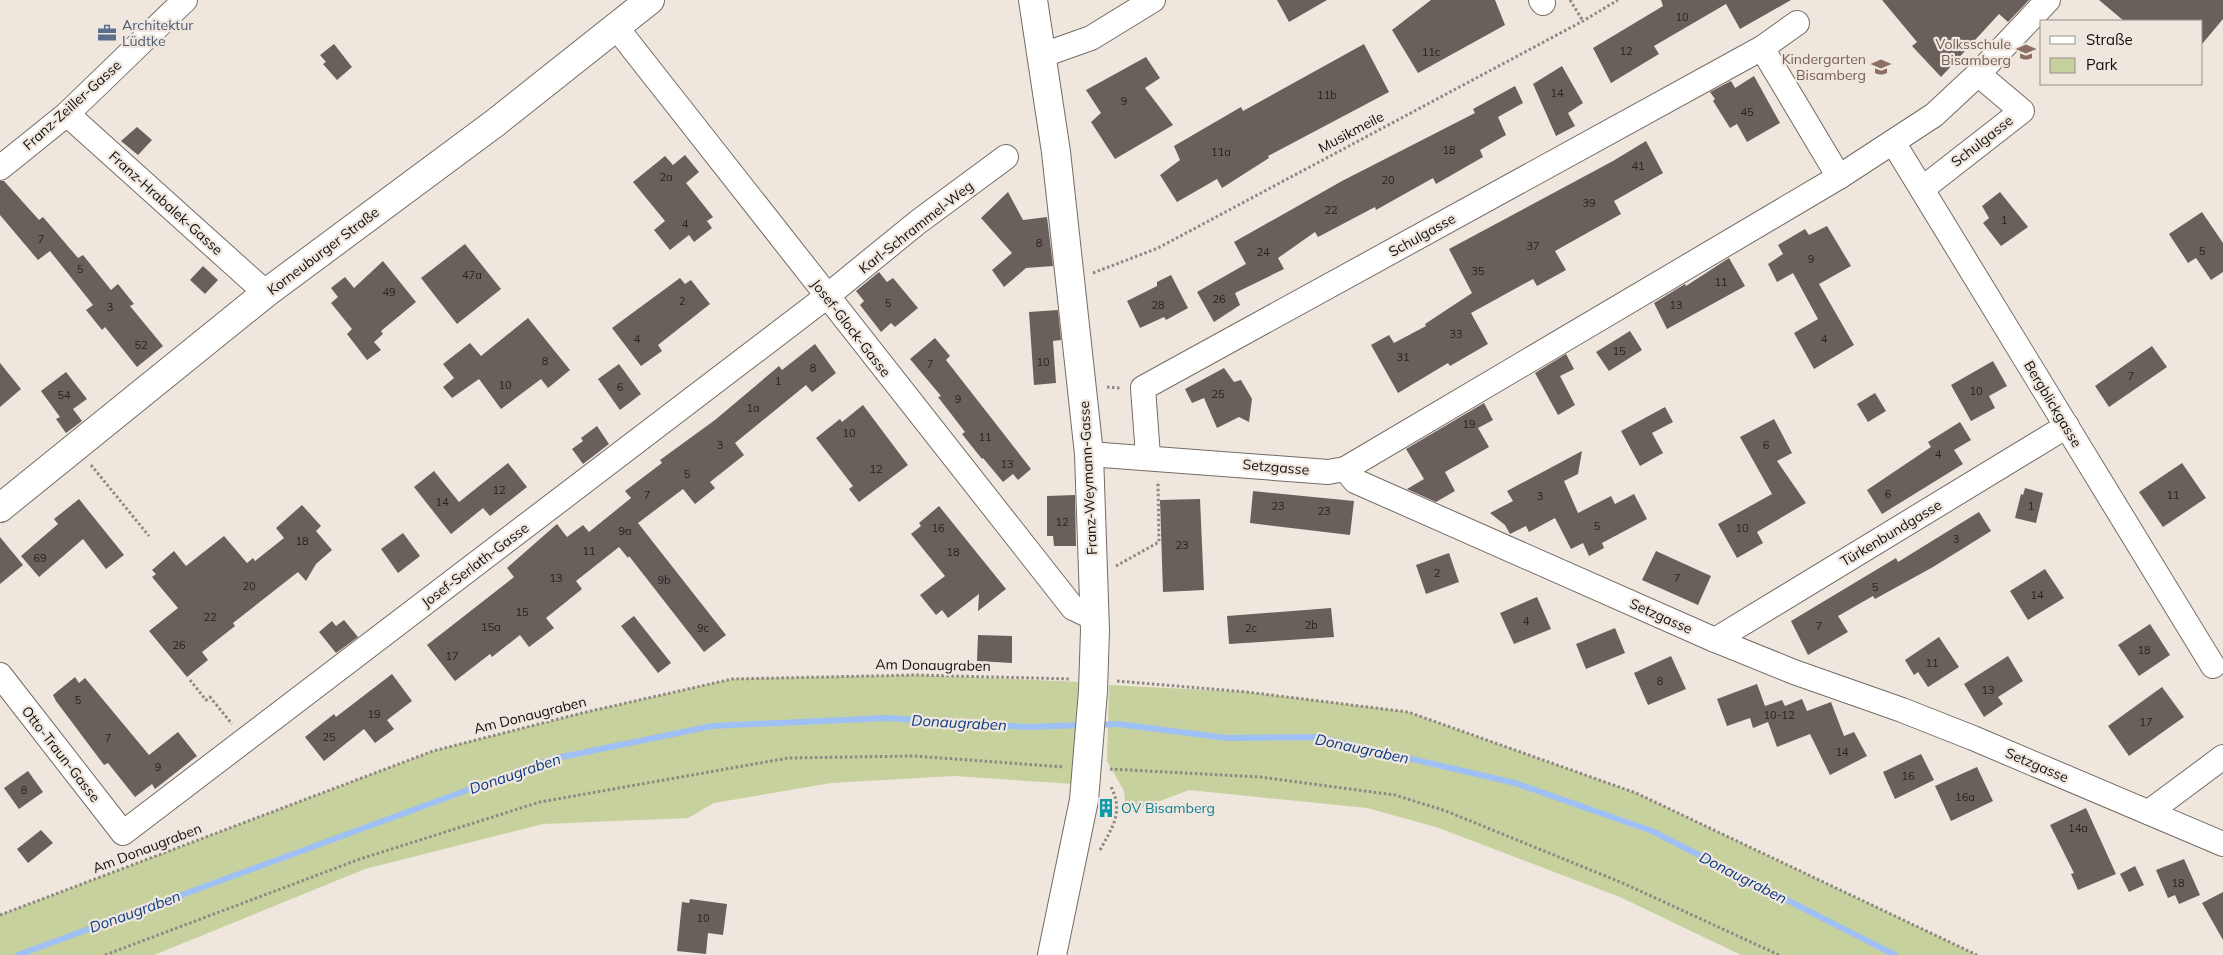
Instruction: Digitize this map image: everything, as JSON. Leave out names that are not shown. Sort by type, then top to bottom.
[{"type":"street","name":"Franz-Zeiller-Gasse","points":[[0,168],[67,114],[185,0]]},
{"type":"street","name":"Korneuburger Straße","points":[[0,508],[266,293],[495,123],[650,0]]},
{"type":"street","name":"Franz-Weymann-Gasse","points":[[1033,0],[1043,55],[1089,454],[1094,618],[1101,684],[1092,766],[1052,955]]},
{"type":"street","points":[[1043,55],[1091,38],[1153,0]]},
{"type":"street","points":[[1344,469],[1839,177],[1934,115],[1978,74],[2048,0]]},
{"type":"street","name":"Schulgasse","points":[[1148,456],[1143,388],[1762,48],[1797,23]]},
{"type":"street","name":"Josef-Glock-Gasse","points":[[616,27],[826,297],[1073,608],[1094,618]]},
{"type":"street","points":[[1762,48],[1839,177]]},
{"type":"street","name":"Schulgasse","points":[[1922,189],[2022,111],[1978,74]]},
{"type":"street","name":"Franz-Hrabalek-Gasse","points":[[67,114],[266,293]]},
{"type":"street","name":"Bergblickgasse","points":[[1893,142],[2213,666]]},
{"type":"street","name":"Karl-Schrammel-Weg","points":[[826,297],[918,222],[1006,157]]},
{"type":"street","name":"Josef-Serlath-Gasse","points":[[123,833],[826,297]]},
{"type":"street","name":"Türkenbundgasse","points":[[1715,640],[2067,426]]},
{"type":"street","name":"Setzgasse","points":[[1089,454],[1148,456],[1328,472],[1344,469],[1355,481],[1715,640],[1794,672],[1902,710],[2223,844]]},
{"type":"street","name":"Otto-Traun-Gasse","points":[[0,675],[123,833]]},
{"type":"street","points":[[2149,812],[2223,757]]},
{"type":"path","points":[[1570,0],[1583,21]]},
{"type":"path","name":"Musikmeile","points":[[1091,274],[1158,248],[1583,21],[1618,0]]},
{"type":"path","points":[[89,463],[149,536]]},
{"type":"path","points":[[1108,568],[1122,565],[1159,542],[1158,479]]},
{"type":"path","name":"Am Donaugraben","points":[[0,915],[434,751],[582,713],[732,679],[915,675],[1247,692],[1408,712],[1636,793],[1977,955]]},
{"type":"path","points":[[190,680],[206,700],[210,697],[245,740]]},
{"type":"path","points":[[105,955],[360,859],[540,802],[788,758],[914,756],[1260,777],[1395,795],[1446,811],[1625,884],[1779,955]]},
{"type":"green space","points":[[915,675],[1082,682],[1074,784],[954,776],[831,783],[714,803],[688,818],[543,824],[365,869],[154,955],[0,955],[0,915],[433,751],[582,713],[732,679]]},
{"type":"green space","points":[[1109,685],[1247,692],[1408,712],[1636,793],[1977,955],[1741,955],[1620,897],[1436,827],[1367,808],[1189,790],[1126,814],[1124,791],[1107,761]]},
{"type":"building","points":[[1277,0],[1327,0],[1289,22]]},
{"type":"building","points":[[1431,0],[1495,0],[1505,25],[1418,73],[1392,30]]},
{"type":"building","points":[[1661,0],[1791,0],[1740,29],[1726,4],[1654,46],[1659,54],[1611,83],[1593,48],[1663,6]]},
{"type":"building","points":[[1882,0],[2029,0],[2008,22],[1999,14],[1941,77],[1912,46],[1917,42]]},
{"type":"building","points":[[2099,0],[2223,0],[2223,19],[2203,43],[2203,20],[2123,20]]},
{"type":"building","points":[[334,44],[352,67],[337,80],[323,64],[326,62],[320,55]]},
{"type":"building","points":[[1364,44],[1389,92],[1268,156],[1269,158],[1222,188],[1217,179],[1177,202],[1160,175],[1180,160],[1174,146],[1241,107],[1243,111]]},
{"type":"building","points":[[1146,57],[1160,78],[1145,88],[1173,125],[1115,159],[1091,122],[1101,113],[1086,90]]},
{"type":"building","points":[[1562,66],[1583,103],[1568,113],[1575,126],[1556,136],[1533,84]]},
{"type":"building","points":[[1754,76],[1780,123],[1747,142],[1737,124],[1730,128],[1713,101],[1715,99],[1710,92],[1731,81],[1735,88]]},
{"type":"building","points":[[1515,86],[1523,103],[1498,117],[1506,135],[1480,150],[1483,157],[1436,184],[1433,178],[1376,210],[1375,207],[1318,237],[1315,232],[1278,258],[1284,269],[1235,293],[1240,305],[1214,322],[1197,292],[1246,264],[1234,242],[1342,181],[1475,113],[1473,109]]},
{"type":"building","points":[[137,127],[152,140],[138,155],[121,141]]},
{"type":"building","points":[[1646,141],[1663,173],[1614,201],[1621,214],[1555,251],[1566,270],[1537,286],[1533,279],[1471,313],[1488,344],[1450,366],[1448,363],[1398,393],[1371,345],[1389,335],[1394,343],[1426,326],[1425,324],[1472,293],[1449,249],[1613,161]]},
{"type":"building","points":[[685,155],[699,172],[686,183],[713,217],[707,221],[712,228],[694,242],[689,235],[670,250],[654,230],[665,221],[633,182],[665,156],[673,165]]},
{"type":"building","points":[[0,181],[4,181],[39,220],[43,217],[78,258],[83,255],[111,290],[118,284],[134,304],[130,306],[163,346],[137,367],[105,327],[102,330],[86,310],[93,305],[50,251],[38,260],[0,215]]},
{"type":"building","points":[[1008,192],[1023,220],[1047,217],[1053,266],[1026,268],[1004,287],[992,270],[1012,253],[981,218]]},
{"type":"building","points":[[2000,192],[2028,227],[2001,246],[1983,223],[1989,218],[1982,206]]},
{"type":"building","points":[[2202,212],[2223,243],[2223,272],[2211,280],[2196,258],[2188,263],[2169,234]]},
{"type":"building","points":[[1827,226],[1851,266],[1819,284],[1854,345],[1814,369],[1794,333],[1818,319],[1793,273],[1777,282],[1768,264],[1783,254],[1778,245],[1805,229],[1809,235]]},
{"type":"building","points":[[465,244],[501,289],[457,324],[421,278]]},
{"type":"building","points":[[1729,258],[1745,286],[1667,329],[1654,303],[1685,284],[1686,286]]},
{"type":"building","points":[[383,261],[416,302],[381,331],[383,334],[374,342],[381,350],[367,360],[347,334],[352,329],[331,303],[338,297],[331,288],[345,277],[354,288]]},
{"type":"building","points":[[203,266],[218,280],[205,294],[190,280]]},
{"type":"building","points":[[879,272],[887,282],[893,278],[918,308],[895,327],[891,323],[881,332],[860,305],[864,301],[856,291]]},
{"type":"building","points":[[1171,275],[1188,308],[1166,320],[1164,317],[1140,328],[1127,301],[1157,286],[1157,282]]},
{"type":"building","points":[[680,278],[685,284],[691,280],[710,304],[658,345],[662,351],[641,366],[612,328]]},
{"type":"building","points":[[1058,310],[1061,340],[1053,341],[1056,383],[1034,385],[1029,312]]},
{"type":"building","points":[[528,318],[570,370],[548,388],[541,379],[501,409],[479,379],[452,398],[443,387],[454,378],[443,364],[470,343],[481,356]]},
{"type":"building","points":[[1630,331],[1642,350],[1609,371],[1596,352]]},
{"type":"building","points":[[935,338],[950,356],[946,360],[1031,469],[1018,480],[1013,474],[1003,482],[982,459],[962,434],[965,432],[938,397],[941,396],[910,359]]},
{"type":"building","points":[[815,344],[836,373],[812,392],[806,385],[735,443],[744,455],[710,482],[715,488],[695,504],[683,489],[638,523],[726,635],[704,652],[629,556],[628,558],[619,547],[576,581],[582,589],[546,618],[554,628],[529,647],[520,635],[492,657],[490,654],[455,681],[427,645],[514,577],[507,568],[557,524],[567,537],[583,525],[589,532],[631,498],[625,491],[662,463],[660,460],[715,420],[779,366],[782,370]]},
{"type":"building","points":[[2152,346],[2167,367],[2109,407],[2095,386]]},
{"type":"building","points":[[1566,354],[1574,369],[1560,376],[1575,405],[1558,415],[1535,373]]},
{"type":"building","points":[[1993,361],[2007,386],[1989,396],[1995,408],[1971,421],[1951,385]]},
{"type":"building","points":[[0,363],[21,389],[0,407]]},
{"type":"building","points":[[619,364],[641,394],[620,410],[598,379]]},
{"type":"building","points":[[1224,368],[1234,382],[1241,380],[1252,399],[1249,422],[1239,417],[1217,428],[1204,398],[1192,403],[1185,389]]},
{"type":"building","points":[[66,372],[87,399],[73,409],[82,421],[66,433],[56,419],[60,417],[41,391]]},
{"type":"building","points":[[1875,393],[1886,411],[1868,422],[1857,404]]},
{"type":"building","points":[[1484,403],[1493,420],[1478,428],[1489,447],[1445,472],[1455,491],[1436,502],[1407,489],[1424,479],[1406,449]]},
{"type":"building","points":[[863,405],[908,465],[859,502],[849,489],[853,486],[816,438],[840,419],[842,422]]},
{"type":"building","points":[[1665,407],[1673,422],[1652,433],[1663,453],[1640,466],[1621,431]]},
{"type":"building","points":[[1774,419],[1792,453],[1777,461],[1806,503],[1757,532],[1763,543],[1737,558],[1718,524],[1772,494],[1740,437]]},
{"type":"building","points":[[1960,422],[1971,440],[1954,450],[1963,464],[1882,514],[1867,490],[1931,447],[1928,442]]},
{"type":"building","points":[[597,426],[609,444],[583,464],[572,449],[583,441],[581,438]]},
{"type":"building","points":[[1582,451],[1578,474],[1564,481],[1578,513],[1611,496],[1615,504],[1634,494],[1647,519],[1602,543],[1604,548],[1589,556],[1583,543],[1571,549],[1555,518],[1529,532],[1526,526],[1510,534],[1505,525],[1490,513],[1513,501],[1507,491]]},
{"type":"building","points":[[508,463],[527,487],[490,516],[483,508],[451,534],[414,487],[434,471],[459,502]]},
{"type":"building","points":[[2182,463],[2206,498],[2163,527],[2139,492]]},
{"type":"building","points":[[2025,488],[2043,493],[2036,523],[2015,518],[2021,494],[2023,495]]},
{"type":"building","points":[[1253,491],[1354,501],[1350,535],[1250,523]]},
{"type":"building","points":[[1075,495],[1076,546],[1054,546],[1053,536],[1047,536],[1047,496]]},
{"type":"building","points":[[79,499],[124,555],[106,569],[83,539],[39,577],[21,556],[58,524],[54,519]]},
{"type":"building","points":[[1200,499],[1204,590],[1163,592],[1160,500]]},
{"type":"building","points":[[302,505],[321,526],[316,531],[332,550],[316,564],[306,581],[298,572],[233,623],[235,626],[202,652],[208,660],[187,677],[149,631],[178,608],[152,577],[156,574],[152,570],[174,551],[186,566],[224,536],[247,563],[253,558],[255,561],[284,538],[276,528]]},
{"type":"building","points":[[939,506],[1006,589],[978,611],[979,594],[948,618],[942,610],[936,615],[920,595],[945,576],[911,534],[921,526],[919,523]]},
{"type":"building","points":[[1979,512],[1991,531],[1933,567],[1875,599],[1873,596],[1838,616],[1848,632],[1808,655],[1791,621],[1896,558],[1898,562]]},
{"type":"building","points":[[403,533],[420,556],[398,573],[381,549]]},
{"type":"building","points":[[0,537],[23,565],[0,584]]},
{"type":"building","points":[[1656,551],[1711,576],[1698,605],[1642,580]]},
{"type":"building","points":[[1449,553],[1459,582],[1426,594],[1416,565]]},
{"type":"building","points":[[2045,569],[2064,598],[2028,620],[2010,591]]},
{"type":"building","points":[[1537,597],[1551,629],[1514,644],[1500,613]]},
{"type":"building","points":[[1331,608],[1334,637],[1229,644],[1227,616]]},
{"type":"building","points":[[634,616],[671,663],[658,673],[621,626]]},
{"type":"building","points":[[344,620],[358,637],[336,653],[319,632],[332,621],[336,626]]},
{"type":"building","points":[[2150,624],[2170,655],[2139,676],[2118,645]]},
{"type":"building","points":[[1615,628],[1625,653],[1586,669],[1576,644]]},
{"type":"building","points":[[978,635],[1012,636],[1012,663],[977,661]]},
{"type":"building","points":[[1939,637],[1959,667],[1928,687],[1918,672],[1914,675],[1905,660]]},
{"type":"building","points":[[1671,656],[1686,689],[1648,705],[1634,673]]},
{"type":"building","points":[[2008,656],[2023,681],[1998,697],[2003,704],[1984,717],[1964,684]]},
{"type":"building","points":[[392,674],[412,701],[387,720],[394,729],[375,743],[364,729],[324,761],[305,737],[334,714],[336,717]]},
{"type":"building","points":[[75,677],[79,683],[85,678],[149,755],[178,732],[197,756],[155,789],[152,784],[135,797],[108,763],[104,765],[53,695]]},
{"type":"building","points":[[1757,684],[1765,706],[1782,700],[1785,706],[1802,699],[1807,711],[1831,702],[1844,736],[1854,732],[1867,756],[1830,775],[1810,734],[1777,747],[1768,722],[1753,728],[1750,718],[1727,726],[1717,699]]},
{"type":"building","points":[[2162,687],[2184,717],[2129,756],[2108,726]]},
{"type":"building","points":[[1921,754],[1934,780],[1895,799],[1883,772]]},
{"type":"building","points":[[1977,767],[1993,801],[1951,821],[1935,786]]},
{"type":"building","points":[[28,771],[43,792],[19,809],[4,788]]},
{"type":"building","points":[[2086,808],[2116,874],[2078,890],[2071,874],[2074,873],[2050,825]]},
{"type":"building","points":[[41,830],[53,843],[28,863],[17,849]]},
{"type":"building","points":[[2184,859],[2200,895],[2179,904],[2175,895],[2168,898],[2156,870]]},
{"type":"building","points":[[2135,866],[2144,885],[2129,892],[2120,874]]},
{"type":"building","points":[[2223,892],[2223,940],[2202,903]]},
{"type":"building","points":[[690,899],[727,904],[723,935],[708,933],[706,954],[677,951],[682,902],[689,903]]},
{"type":"waterway","name":"Donaugraben","points":[[18,955],[552,759],[712,726],[886,718],[1027,727],[1083,725]]},
{"type":"waterway","name":"Donaugraben","points":[[1095,725],[1118,724],[1227,738],[1317,737],[1515,783],[1652,831],[1895,955]]},
{"type":"place","name":"Architektur Lüdtke","points":[[107,33]]},
{"type":"place","name":"Volksschule Bisamberg","points":[[2026,52]]},
{"type":"place","name":"Kindergarten Bisamberg","points":[[1881,67]]},
{"type":"place","name":"OV Bisamberg","points":[[1106,808]]}]
